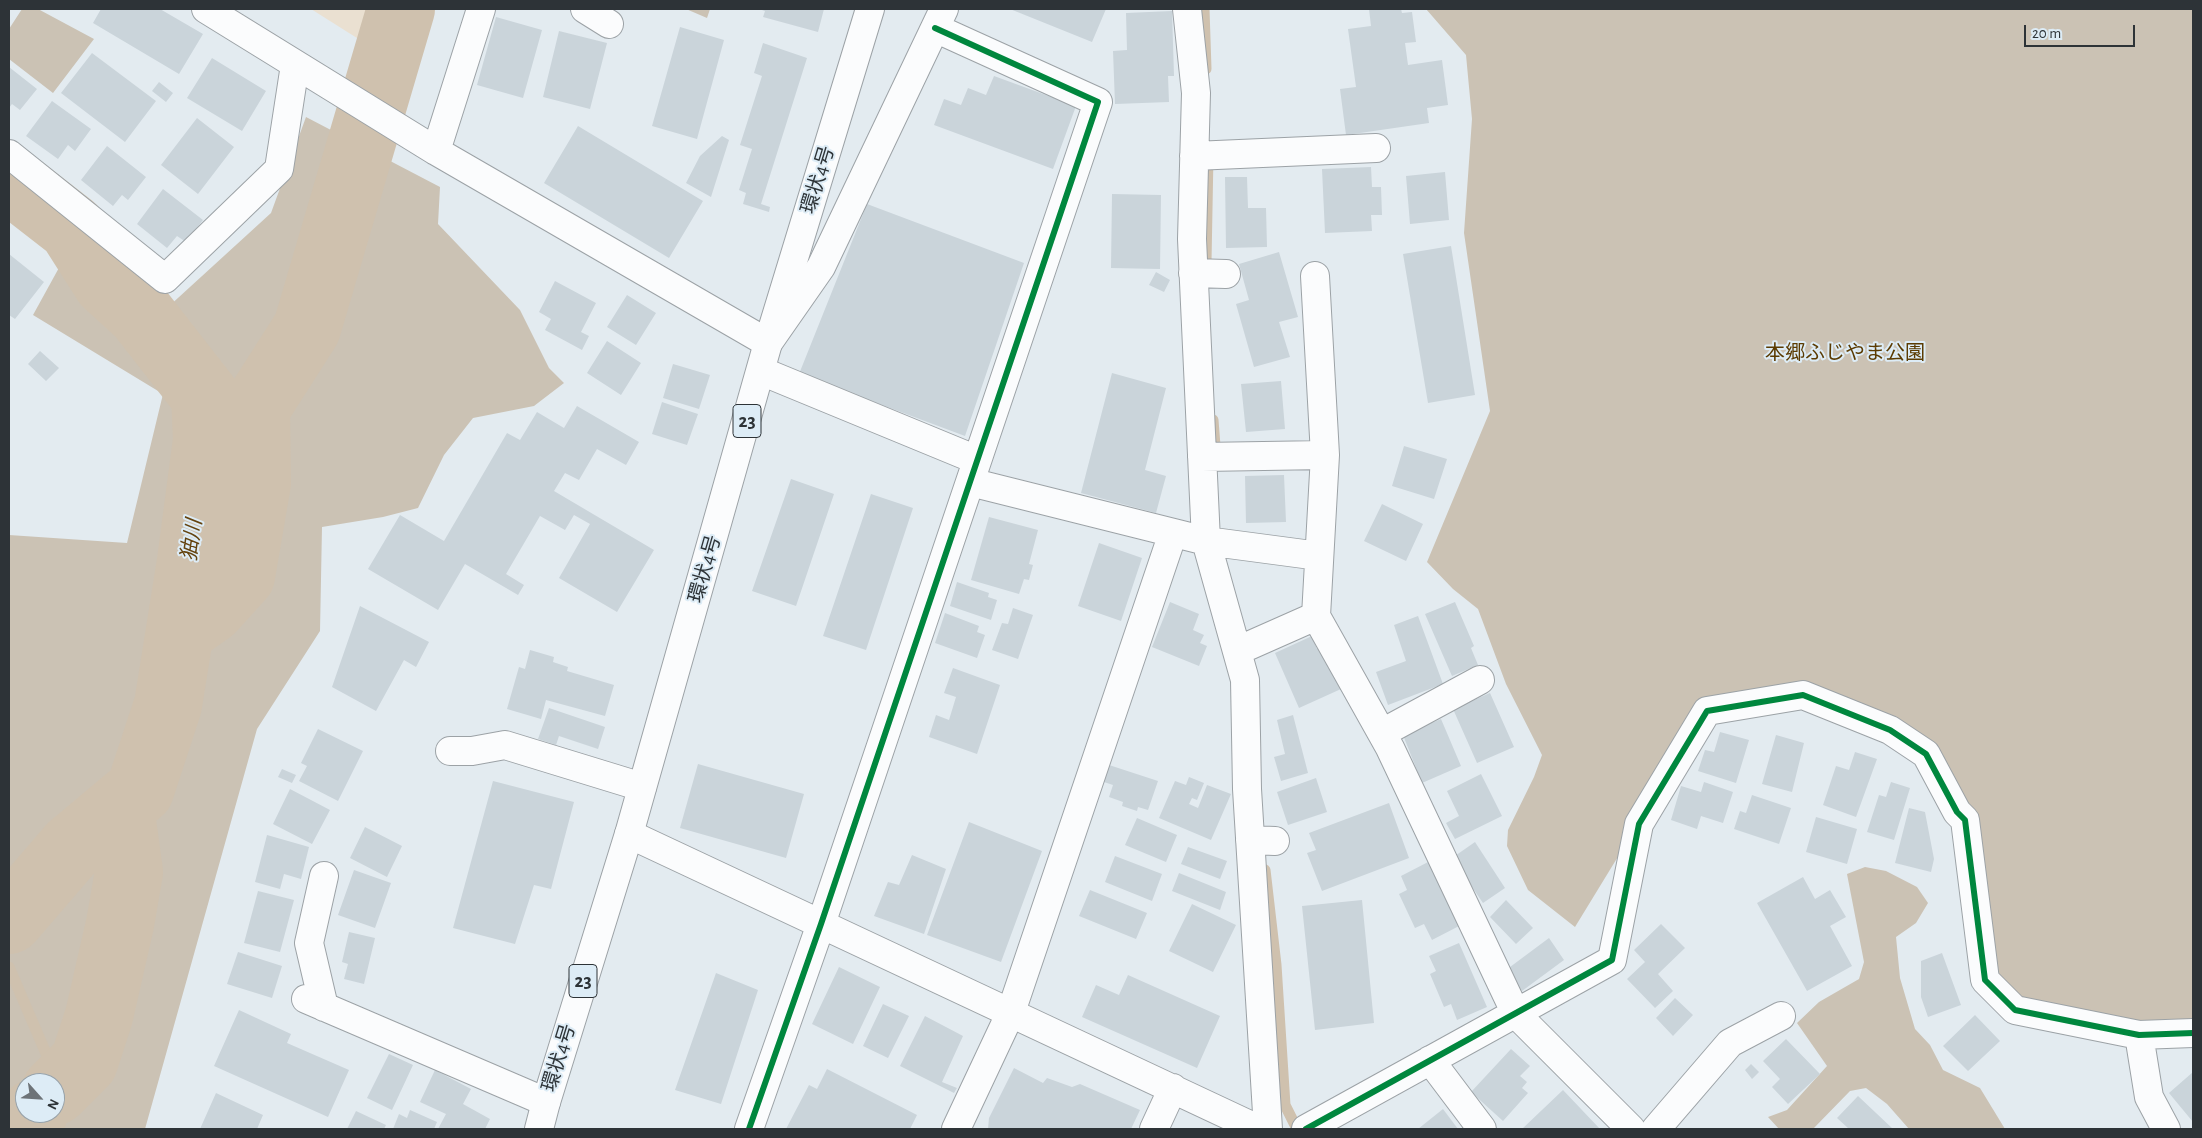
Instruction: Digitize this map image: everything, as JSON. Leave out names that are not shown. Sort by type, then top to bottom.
[{"type":"street","points":[[206,9],[427,145],[768,343],[821,266],[939,18],[1098,102],[822,924],[749,1129]]},
{"type":"street","points":[[427,145],[481,9]]},
{"type":"street","points":[[585,9],[609,24]]},
{"type":"street","name":"環状4号","points":[[539,1129],[642,786],[762,371],[768,343],[870,9]]},
{"type":"street","points":[[1187,9],[1196,93],[1195,273],[1209,541],[1245,680],[1259,840],[1268,1129]]},
{"type":"street","points":[[9,154],[165,279],[279,169],[295,65]]},
{"type":"street","points":[[1196,156],[1376,148]]},
{"type":"street","points":[[1195,273],[1226,274]]},
{"type":"street","points":[[1315,276],[1325,455],[1316,616],[1382,733],[1516,1014],[1631,1129]]},
{"type":"street","points":[[762,371],[974,471],[1173,533],[1209,541],[1320,556]]},
{"type":"street","points":[[1204,457],[1325,455]]},
{"type":"street","points":[[956,1129],[1010,1012],[1173,533]]},
{"type":"street","points":[[1238,651],[1316,616]]},
{"type":"street","points":[[1382,733],[1480,680]]},
{"type":"street","points":[[1306,1129],[1612,960],[1639,824],[1707,711],[1803,695],[1890,730],[1926,754],[1957,812],[1965,820],[1985,980],[2015,1010],[2139,1035],[2193,1033]]},
{"type":"street","points":[[450,750],[472,751],[506,745],[642,786]]},
{"type":"street","points":[[628,834],[1258,1129]]},
{"type":"street","points":[[324,876],[309,943],[315,1003],[546,1102]]},
{"type":"street","points":[[1656,1129],[1730,1043],[1781,1016]]},
{"type":"street","points":[[2139,1035],[2149,1097],[2166,1129]]},
{"type":"street","points":[[1430,1060],[1482,1129]]},
{"type":"street","points":[[1154,1129],[1173,1088]]},
{"type":"shaded area","points":[[311,9],[379,9],[368,45]]},
{"type":"green space","points":[[22,9],[38,9],[94,39],[53,93],[9,59],[9,29]]},
{"type":"green space","points":[[686,9],[710,9],[707,18]]},
{"type":"green space","name":"本郷ふじやま公園","points":[[1426,9],[2193,9],[2193,1032],[2015,1010],[1985,980],[1965,820],[1926,754],[1803,695],[1707,711],[1575,927],[1528,890],[1507,846],[1508,830],[1534,777],[1542,755],[1506,684],[1478,609],[1453,589],[1427,562],[1490,411],[1464,233],[1472,119],[1466,55]]},
{"type":"green space","points":[[306,117],[440,187],[438,224],[520,310],[549,368],[564,383],[534,406],[473,418],[444,455],[418,508],[383,517],[322,527],[320,631],[257,729],[145,1129],[9,1129],[9,535],[127,543],[163,394],[33,315],[66,255],[9,215],[9,172],[76,223],[97,250],[167,308],[271,213]]},
{"type":"green space","points":[[1865,867],[1886,871],[1917,887],[1928,903],[1916,923],[1896,937],[1900,978],[1915,1029],[1930,1045],[1943,1070],[1980,1088],[2005,1129],[1909,1129],[1887,1104],[1866,1088],[1850,1091],[1813,1129],[1779,1129],[1768,1117],[1787,1110],[1827,1066],[1797,1023],[1819,1002],[1859,979],[1864,962],[1847,874]]},
{"type":"building","points":[[101,9],[160,9],[203,34],[179,74],[93,23]]},
{"type":"building","points":[[759,9],[824,9],[818,32],[763,17],[765,11]]},
{"type":"building","points":[[1010,9],[1106,9],[1092,42]]},
{"type":"building","points":[[1369,9],[1401,9],[1402,13],[1412,12],[1416,42],[1405,43],[1408,65],[1442,60],[1448,105],[1427,108],[1429,123],[1346,135],[1340,89],[1356,87],[1348,29],[1371,26]]},
{"type":"building","points":[[1172,11],[1174,76],[1168,76],[1169,102],[1115,104],[1113,51],[1127,50],[1126,13]]},
{"type":"building","points":[[496,17],[542,30],[523,98],[477,85]]},
{"type":"building","points":[[680,27],[724,40],[697,139],[652,126]]},
{"type":"building","points":[[559,31],[607,43],[590,109],[543,97]]},
{"type":"building","points":[[763,43],[807,58],[761,204],[770,207],[769,212],[743,204],[746,193],[739,190],[752,149],[740,145],[762,76],[754,73]]},
{"type":"building","points":[[92,53],[156,101],[125,142],[61,93]]},
{"type":"building","points":[[212,58],[266,91],[242,131],[187,98]]},
{"type":"building","points":[[9,67],[37,89],[20,110],[12,104],[9,108]]},
{"type":"building","points":[[994,76],[1076,106],[1053,169],[934,125],[944,99],[961,105],[968,88],[986,95]]},
{"type":"building","points":[[159,82],[173,93],[166,102],[152,91]]},
{"type":"building","points":[[52,101],[91,129],[75,151],[68,145],[58,159],[26,136]]},
{"type":"building","points":[[197,118],[234,147],[198,194],[161,165]]},
{"type":"building","points":[[578,126],[703,201],[669,258],[544,183]]},
{"type":"building","points":[[722,136],[729,140],[711,197],[686,183],[700,156]]},
{"type":"building","points":[[107,146],[146,177],[128,200],[122,195],[113,206],[81,180]]},
{"type":"building","points":[[1371,167],[1372,187],[1381,187],[1382,215],[1371,215],[1372,231],[1325,233],[1322,169]]},
{"type":"building","points":[[1445,172],[1449,220],[1410,224],[1406,176]]},
{"type":"building","points":[[1225,177],[1247,177],[1248,208],[1266,208],[1267,247],[1226,248]]},
{"type":"building","points":[[163,189],[203,220],[186,242],[177,236],[167,248],[137,224]]},
{"type":"building","points":[[1112,194],[1161,195],[1160,269],[1111,268]]},
{"type":"building","points":[[867,204],[1024,263],[965,436],[799,374]]},
{"type":"building","points":[[1451,246],[1475,395],[1428,403],[1403,254]]},
{"type":"building","points":[[1279,252],[1298,317],[1279,322],[1290,357],[1254,367],[1236,304],[1249,300],[1239,264]]},
{"type":"building","points":[[9,254],[44,282],[15,319],[9,315]]},
{"type":"building","points":[[1156,272],[1170,280],[1164,292],[1149,285]]},
{"type":"building","points":[[555,281],[596,303],[581,332],[589,336],[582,350],[545,330],[551,319],[539,312]]},
{"type":"building","points":[[627,295],[656,313],[636,345],[607,327]]},
{"type":"building","points":[[607,341],[641,363],[621,395],[587,373]]},
{"type":"building","points":[[40,351],[59,368],[46,381],[28,364]]},
{"type":"building","points":[[673,364],[710,375],[699,409],[663,398]]},
{"type":"building","points":[[1112,373],[1166,388],[1145,470],[1166,476],[1156,513],[1081,493]]},
{"type":"building","points":[[1281,381],[1285,429],[1246,432],[1241,384]]},
{"type":"building","points":[[662,402],[698,414],[687,445],[652,434]]},
{"type":"building","points":[[577,406],[639,442],[626,465],[597,449],[579,480],[565,473],[554,491],[654,550],[617,612],[559,578],[590,524],[574,515],[565,530],[540,516],[506,574],[524,585],[518,595],[465,564],[438,610],[368,569],[400,515],[444,541],[507,433],[520,440],[537,412],[564,428]]},
{"type":"building","points":[[1404,446],[1447,459],[1434,499],[1392,486]]},
{"type":"building","points":[[1284,475],[1286,522],[1246,523],[1245,476]]},
{"type":"building","points":[[791,479],[834,494],[796,606],[752,591]]},
{"type":"building","points":[[871,494],[913,508],[866,650],[823,636]]},
{"type":"building","points":[[1382,504],[1423,524],[1406,561],[1364,541]]},
{"type":"building","points":[[989,517],[1038,530],[1029,564],[1033,565],[1029,580],[1024,579],[1019,594],[971,580]]},
{"type":"building","points":[[1099,543],[1142,558],[1121,621],[1078,606]]},
{"type":"building","points":[[957,582],[989,593],[988,597],[997,600],[991,620],[950,606]]},
{"type":"building","points":[[1170,602],[1199,614],[1193,630],[1204,635],[1200,643],[1207,646],[1199,666],[1152,647]]},
{"type":"building","points":[[1455,602],[1474,646],[1471,648],[1478,665],[1452,676],[1425,614]]},
{"type":"building","points":[[360,606],[429,642],[416,667],[404,660],[376,711],[332,687]]},
{"type":"building","points":[[1013,608],[1033,615],[1018,659],[992,650],[1002,623],[1008,624]]},
{"type":"building","points":[[945,613],[979,626],[977,632],[985,635],[977,658],[935,643]]},
{"type":"building","points":[[1418,616],[1443,684],[1388,705],[1376,672],[1406,661],[1394,625]]},
{"type":"building","points":[[1312,636],[1317,649],[1322,647],[1341,689],[1299,708],[1275,653]]},
{"type":"building","points":[[530,650],[554,657],[553,662],[568,667],[567,671],[614,685],[605,716],[546,700],[541,719],[507,709],[519,667],[525,669]]},
{"type":"building","points":[[953,668],[1000,685],[977,754],[929,737],[936,715],[949,720],[956,697],[944,693]]},
{"type":"building","points":[[1490,693],[1514,747],[1477,763],[1453,709]]},
{"type":"building","points":[[549,708],[605,727],[598,749],[559,736],[556,745],[538,739]]},
{"type":"building","points":[[1293,715],[1308,773],[1281,781],[1274,757],[1285,754],[1277,720]]},
{"type":"building","points":[[1441,719],[1461,766],[1422,783],[1403,735]]},
{"type":"building","points":[[318,729],[363,751],[338,801],[299,781],[307,766],[301,763]]},
{"type":"building","points":[[1720,732],[1749,740],[1736,783],[1698,771],[1705,750],[1714,752]]},
{"type":"building","points":[[1776,735],[1804,743],[1792,792],[1762,784]]},
{"type":"building","points":[[1855,752],[1877,759],[1856,817],[1823,805],[1836,766],[1849,770]]},
{"type":"building","points":[[698,764],[804,794],[786,858],[680,828]]},
{"type":"building","points":[[1109,765],[1158,781],[1148,810],[1138,807],[1137,811],[1122,806],[1123,802],[1109,797],[1113,785],[1104,782]]},
{"type":"building","points":[[282,769],[296,775],[292,783],[278,777]]},
{"type":"building","points":[[1481,774],[1502,816],[1455,839],[1446,823],[1459,816],[1447,791]]},
{"type":"building","points":[[1189,777],[1204,783],[1197,800],[1192,798],[1189,804],[1198,808],[1207,785],[1231,794],[1211,840],[1159,818],[1175,781],[1186,785]]},
{"type":"building","points":[[1316,778],[1327,812],[1288,825],[1277,792]]},
{"type":"building","points":[[493,781],[574,802],[551,889],[534,885],[515,944],[453,928]]},
{"type":"building","points":[[1704,782],[1733,792],[1723,823],[1701,816],[1697,829],[1671,820],[1681,786],[1701,792]]},
{"type":"building","points":[[1891,782],[1910,788],[1894,840],[1867,832],[1879,795],[1886,797]]},
{"type":"building","points":[[290,789],[330,810],[312,844],[273,824]]},
{"type":"building","points":[[1752,795],[1791,808],[1779,844],[1734,829],[1740,811],[1746,813]]},
{"type":"building","points":[[1389,803],[1409,858],[1322,891],[1307,853],[1316,850],[1309,833]]},
{"type":"building","points":[[1909,808],[1925,812],[1934,859],[1931,872],[1895,863]]},
{"type":"building","points":[[1816,817],[1857,829],[1847,864],[1806,852]]},
{"type":"building","points":[[1137,818],[1177,835],[1166,862],[1125,845]]},
{"type":"building","points":[[969,822],[1042,851],[1001,962],[927,935]]},
{"type":"building","points":[[365,827],[402,846],[387,877],[350,858]]},
{"type":"building","points":[[267,835],[309,847],[301,879],[284,874],[280,889],[255,882]]},
{"type":"building","points":[[1475,842],[1505,888],[1483,903],[1452,858]]},
{"type":"building","points":[[1188,847],[1227,861],[1220,879],[1181,864]]},
{"type":"building","points":[[912,855],[946,869],[924,934],[874,916],[888,882],[899,885]]},
{"type":"building","points":[[1115,856],[1162,874],[1152,901],[1105,882]]},
{"type":"building","points":[[1430,861],[1461,925],[1432,940],[1424,924],[1415,928],[1399,894],[1407,890],[1401,876]]},
{"type":"building","points":[[354,870],[391,883],[375,928],[338,915]]},
{"type":"building","points":[[1179,873],[1226,892],[1220,910],[1172,891]]},
{"type":"building","points":[[1803,877],[1815,899],[1830,890],[1846,917],[1830,926],[1852,966],[1807,991],[1757,903]]},
{"type":"building","points":[[1090,890],[1147,913],[1136,939],[1079,916]]},
{"type":"building","points":[[258,891],[294,900],[280,952],[244,943]]},
{"type":"building","points":[[1362,900],[1374,1023],[1315,1030],[1302,906]]},
{"type":"building","points":[[1506,900],[1533,928],[1516,944],[1490,917]]},
{"type":"building","points":[[1192,904],[1236,925],[1213,972],[1169,951]]},
{"type":"building","points":[[1661,924],[1685,948],[1658,974],[1673,991],[1655,1008],[1627,979],[1645,962],[1634,950]]},
{"type":"building","points":[[349,932],[375,938],[364,984],[344,979],[348,964],[342,962]]},
{"type":"building","points":[[1549,938],[1564,960],[1522,991],[1506,970]]},
{"type":"building","points":[[1459,943],[1487,1007],[1457,1020],[1451,1004],[1444,1007],[1430,974],[1436,971],[1429,956]]},
{"type":"building","points":[[238,952],[282,966],[272,998],[227,984]]},
{"type":"building","points":[[1942,953],[1961,1005],[1928,1017],[1921,997],[1921,961]]},
{"type":"building","points":[[839,967],[880,987],[853,1044],[812,1024]]},
{"type":"building","points":[[716,973],[758,990],[721,1104],[675,1090]]},
{"type":"building","points":[[1128,975],[1220,1016],[1197,1068],[1082,1017],[1096,985],[1119,995]]},
{"type":"building","points":[[1675,998],[1693,1015],[1673,1036],[1656,1018]]},
{"type":"building","points":[[883,1004],[909,1016],[888,1058],[863,1046]]},
{"type":"building","points":[[239,1010],[291,1034],[287,1043],[349,1070],[328,1117],[214,1066]]},
{"type":"building","points":[[1975,1015],[2000,1041],[1968,1071],[1943,1046]]},
{"type":"building","points":[[925,1016],[963,1036],[942,1082],[957,1088],[954,1093],[900,1066]]},
{"type":"building","points":[[1786,1039],[1820,1074],[1788,1104],[1772,1087],[1780,1079],[1763,1061]]},
{"type":"building","points":[[1511,1049],[1530,1066],[1520,1076],[1527,1082],[1522,1088],[1528,1093],[1503,1121],[1471,1092]]},
{"type":"building","points":[[389,1054],[413,1065],[392,1110],[367,1098]]},
{"type":"building","points":[[1751,1064],[1759,1072],[1752,1079],[1745,1070]]},
{"type":"building","points":[[1014,1068],[1043,1083],[1047,1078],[1072,1087],[1080,1084],[1140,1110],[1131,1129],[988,1129],[989,1118]]},
{"type":"building","points":[[827,1069],[917,1115],[910,1129],[786,1129],[809,1085],[817,1089]]},
{"type":"building","points":[[435,1070],[471,1089],[463,1104],[490,1119],[485,1129],[438,1129],[446,1114],[420,1102]]},
{"type":"building","points":[[2193,1072],[2193,1122],[2169,1093]]},
{"type":"building","points":[[1563,1090],[1600,1129],[1522,1129]]},
{"type":"building","points":[[216,1093],[263,1115],[257,1129],[200,1129]]},
{"type":"building","points":[[1858,1096],[1893,1129],[1849,1129],[1837,1118]]},
{"type":"building","points":[[1443,1109],[1458,1129],[1418,1129]]},
{"type":"building","points":[[410,1110],[437,1122],[434,1129],[393,1129],[399,1114],[407,1118]]},
{"type":"building","points":[[356,1111],[386,1125],[384,1129],[347,1129]]},
{"type":"waterway","points":[[207,440],[256,408],[307,328],[401,9]]},
{"type":"waterway","points":[[1204,9],[1206,69]]},
{"type":"waterway","points":[[1206,262],[1208,155]]},
{"type":"waterway","name":"㹨川","points":[[9,179],[72,228],[107,283],[141,314],[205,396],[207,440],[191,561],[168,705],[140,790],[72,847],[9,920]]},
{"type":"waterway","points":[[180,631],[211,609],[241,576],[257,483],[256,408]]},
{"type":"waterway","points":[[1213,420],[1216,459]]},
{"type":"waterway","points":[[65,1081],[84,1062],[99,1016],[120,924],[129,872],[120,807]]},
{"type":"waterway","points":[[1265,870],[1276,965],[1285,1105],[1297,1129]]},
{"type":"waterway","points":[[9,967],[54,1073]]},
{"type":"waterway","points":[[19,1129],[25,1123]]},
{"type":"cycle path","points":[[749,1129],[821,924],[1098,102],[935,28]]},
{"type":"cycle path","points":[[1306,1129],[1612,960],[1639,824],[1707,711],[1803,695],[1890,730],[1926,754],[1957,812],[1965,820],[1985,980],[2015,1010],[2139,1035],[2193,1033]]}]
